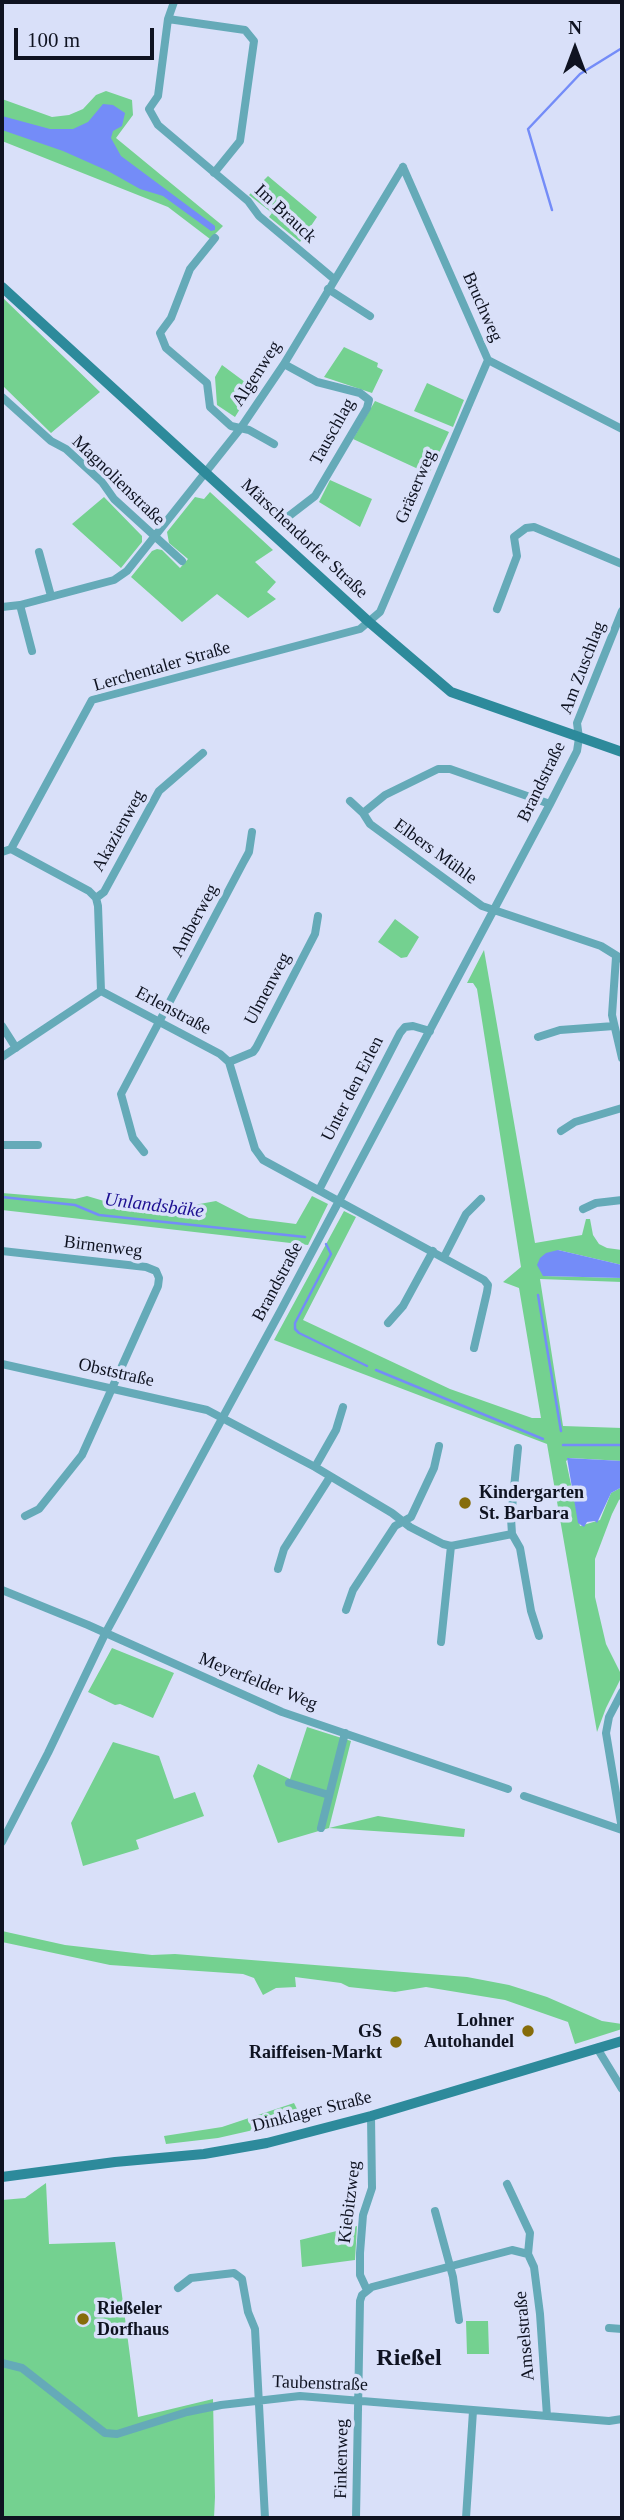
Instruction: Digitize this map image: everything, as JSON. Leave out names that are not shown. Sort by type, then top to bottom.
[{"type":"street","points":[[174,2],[168,19],[245,30],[254,41],[240,141],[214,173]]},
{"type":"street","name":"Im Brauck","points":[[168,19],[158,96],[149,109],[158,125],[334,279]]},
{"type":"street","name":"Algenweg","points":[[2,607],[20,605],[122,577],[240,429],[284,364],[403,167]]},
{"type":"street","name":"Bruchweg","points":[[403,167],[488,360],[622,429]]},
{"type":"street","points":[[215,238],[190,269],[171,318],[160,333],[166,348],[207,383],[210,407],[231,426],[249,430],[274,444]]},
{"type":"street","name":"Märschendorfer Straße","points":[[2,287],[369,622],[451,692],[622,752]]},
{"type":"street","points":[[328,289],[370,316]]},
{"type":"street","name":"Gräserweg","points":[[369,622],[380,612],[488,360]]},
{"type":"street","name":"Tauschlag","points":[[284,364],[317,382],[360,393],[369,400],[367,408],[315,496],[289,516]]},
{"type":"street","name":"Magnolienstraße","points":[[2,397],[51,441],[66,449],[181,561]]},
{"type":"street","points":[[497,608],[517,556],[514,537],[526,528],[534,527],[622,564]]},
{"type":"street","points":[[39,552],[51,596]]},
{"type":"street","points":[[20,605],[32,651]]},
{"type":"street","name":"Am Zuschlag","points":[[579,738],[577,723],[622,611]]},
{"type":"street","name":"Lerchentaler Straße","points":[[6,850],[92,699],[360,629],[369,622]]},
{"type":"street","name":"Brandstraße","points":[[2,1842],[106,1634],[550,803],[576,751],[579,738]]},
{"type":"street","name":"Akazienweg","points":[[96,898],[104,891],[159,791],[203,753]]},
{"type":"street","name":"Elbers Mühle","points":[[363,813],[385,795],[438,769],[450,769],[550,803]]},
{"type":"street","name":"Elbers Mühle","points":[[350,801],[370,824],[482,906],[601,946],[619,958]]},
{"type":"street","name":"Amberweg","points":[[144,1152],[133,1138],[121,1094],[249,852],[253,832]]},
{"type":"street","points":[[2,1057],[101,992],[96,898],[89,891],[6,850]]},
{"type":"street","name":"Ulmenweg","points":[[229,1062],[253,1052],[256,1048],[315,934],[318,916]]},
{"type":"street","points":[[619,958],[612,1015],[622,1058]]},
{"type":"street","name":"Erlenstraße","points":[[101,992],[229,1062]]},
{"type":"street","points":[[2,1026],[16,1048]]},
{"type":"street","name":"Unter den Erlen","points":[[320,1190],[400,1033],[405,1027],[413,1026],[430,1031]]},
{"type":"street","points":[[538,1037],[560,1030],[614,1026]]},
{"type":"street","points":[[229,1062],[258,1155],[263,1160],[484,1280],[488,1285],[474,1348]]},
{"type":"street","points":[[561,1131],[575,1122],[622,1108]]},
{"type":"street","points":[[2,1145],[38,1145]]},
{"type":"street","points":[[444,1257],[466,1214],[481,1199]]},
{"type":"street","points":[[583,1209],[596,1203],[622,1200]]},
{"type":"street","name":"Birnenweg","points":[[2,1251],[146,1267],[156,1272],[158,1286],[112,1389]]},
{"type":"street","points":[[388,1324],[403,1306],[433,1251]]},
{"type":"street","name":"Obststraße","points":[[2,1364],[207,1410],[315,1467],[401,1521],[451,1546]]},
{"type":"street","points":[[24,1516],[38,1509],[76,1466],[112,1389]]},
{"type":"street","points":[[315,1467],[335,1430],[343,1407]]},
{"type":"street","points":[[346,1610],[353,1590],[395,1527],[411,1517],[434,1468],[439,1446]]},
{"type":"street","points":[[518,1448],[511,1518],[512,1534],[520,1548],[531,1611],[540,1636]]},
{"type":"street","points":[[278,1569],[284,1549],[330,1477]]},
{"type":"street","points":[[441,1642],[451,1546],[512,1534]]},
{"type":"street","name":"Meyerfelder Weg","points":[[2,1590],[282,1712],[508,1789]]},
{"type":"street","points":[[524,1796],[622,1830],[606,1733],[609,1717],[622,1692]]},
{"type":"street","points":[[321,1828],[345,1733]]},
{"type":"street","points":[[289,1783],[329,1795]]},
{"type":"street","name":"Dinklager Straße","points":[[2,2177],[115,2162],[204,2154],[267,2143],[371,2116],[622,2041]]},
{"type":"street","points":[[597,2048],[622,2089]]},
{"type":"street","name":"Kiebitzweg","points":[[367,2290],[360,2275],[360,2253],[363,2215],[372,2188],[371,2116]]},
{"type":"street","name":"Amselstraße","points":[[507,2184],[530,2232],[528,2253],[534,2267],[540,2314],[547,2416]]},
{"type":"street","points":[[435,2211],[450,2266],[459,2320]]},
{"type":"street","points":[[359,2401],[360,2301],[367,2290],[512,2250],[528,2253]]},
{"type":"street","points":[[178,2288],[191,2278],[234,2273],[240,2275],[255,2329],[265,2518]]},
{"type":"street","points":[[609,2329],[622,2329]]},
{"type":"street","name":"Taubenstraße","points":[[2,2363],[22,2368],[105,2433],[117,2434],[187,2412],[258,2399],[300,2396],[609,2421],[622,2419]]},
{"type":"street","name":"Finkenweg","points":[[356,2518],[359,2401]]},
{"type":"street","points":[[466,2518],[474,2411]]},
{"type":"green space","points":[[106,91],[132,100],[133,115],[116,138],[223,226],[210,239],[168,207],[2,141],[2,99],[52,117],[69,115],[83,109],[96,95]]},
{"type":"green space","points":[[268,176],[317,217],[300,242],[269,217],[272,213],[249,195]]},
{"type":"green space","points":[[2,297],[100,392],[51,433],[2,385]]},
{"type":"green space","points":[[344,347],[378,363],[377,367],[383,370],[372,393],[324,377]]},
{"type":"green space","points":[[222,365],[253,388],[235,417],[217,405],[215,377]]},
{"type":"green space","points":[[427,383],[464,400],[453,427],[414,411]]},
{"type":"green space","points":[[375,401],[449,432],[429,474],[353,439]]},
{"type":"green space","points":[[330,480],[372,499],[360,527],[319,502]]},
{"type":"green space","points":[[210,492],[273,550],[255,562],[276,582],[267,592],[276,599],[248,618],[217,594],[182,622],[131,577],[152,551],[157,549],[162,550],[180,568],[188,559],[169,543],[167,532],[195,497],[204,499]]},
{"type":"green space","points":[[104,497],[142,536],[142,542],[121,568],[72,524]]},
{"type":"green space","points":[[395,919],[419,937],[407,957],[401,958],[378,942]]},
{"type":"green space","points":[[484,950],[535,1243],[582,1235],[586,1219],[590,1219],[593,1235],[599,1244],[622,1250],[622,1265],[558,1250],[543,1276],[622,1278],[622,1282],[540,1279],[563,1426],[622,1428],[622,1461],[570,1458],[566,1461],[580,1526],[600,1520],[611,1493],[622,1487],[622,1498],[612,1514],[595,1559],[595,1597],[606,1644],[622,1676],[597,1732],[547,1444],[274,1340],[344,1211],[356,1217],[303,1320],[450,1389],[532,1418],[541,1418],[519,1288],[503,1282],[521,1267],[477,989],[473,983],[467,983]]},
{"type":"green space","points":[[2,1193],[75,1199],[87,1196],[104,1201],[129,1198],[172,1209],[216,1201],[249,1218],[296,1224],[312,1196],[328,1204],[308,1245],[2,1210]]},
{"type":"green space","points":[[112,1648],[174,1673],[153,1718],[88,1692]]},
{"type":"green space","points":[[307,1727],[351,1741],[329,1828],[278,1843],[253,1776],[258,1764],[290,1779]]},
{"type":"green space","points":[[113,1742],[159,1756],[174,1799],[195,1792],[204,1816],[136,1840],[139,1849],[83,1866],[71,1823]]},
{"type":"green space","points":[[378,1816],[465,1829],[464,1837],[329,1828]]},
{"type":"green space","points":[[2,1931],[65,1945],[152,1955],[175,1954],[467,1977],[509,1985],[547,1997],[602,2021],[622,2024],[622,2029],[575,2044],[568,2022],[505,2000],[426,1987],[395,1992],[295,1977],[296,1987],[276,1988],[263,1995],[254,1978],[243,1974],[110,1965],[2,1942]]},
{"type":"green space","points":[[294,2103],[302,2119],[218,2138],[166,2144],[164,2136],[222,2127]]},
{"type":"green space","points":[[46,2183],[49,2244],[115,2242],[138,2417],[213,2399],[214,2518],[2,2518],[2,2200],[25,2198]]},
{"type":"green space","points":[[357,2226],[355,2260],[302,2267],[300,2240]]},
{"type":"green space","points":[[466,2321],[488,2321],[489,2354],[467,2354]]},
{"type":"water","points":[[103,104],[113,105],[125,113],[122,126],[113,131],[111,138],[121,156],[215,226],[215,230],[211,231],[163,196],[140,189],[63,151],[2,130],[2,116],[50,129],[73,129],[88,122]]},
{"type":"water","points":[[558,1250],[622,1265],[622,1278],[543,1276],[537,1265],[540,1258],[546,1253]]},
{"type":"water","points":[[567,1458],[622,1461],[622,1487],[611,1493],[597,1523],[587,1522],[584,1527],[578,1523]]},
{"type":"waterway","points":[[552,210],[528,129],[580,74],[622,48]]},
{"type":"waterway","name":"Unlandsbäke","points":[[2,1197],[75,1205],[99,1215],[305,1237]]},
{"type":"waterway","name":"Unlandsbäke","points":[[326,1244],[331,1254],[295,1323],[295,1329],[367,1366]]},
{"type":"waterway","points":[[538,1295],[561,1431]]},
{"type":"waterway","name":"Unlandsbäke","points":[[376,1370],[543,1439]]},
{"type":"waterway","points":[[563,1445],[622,1445]]},
{"type":"place","name":"Kindergarten St. Barbara","points":[[465,1503]]},
{"type":"place","name":"Lohner Autohandel","points":[[528,2031]]},
{"type":"place","name":"GS Raiffeisen-Markt","points":[[396,2042]]},
{"type":"place","name":"Rießeler Dorfhaus","points":[[83,2319]]},
{"type":"district","name":"Rießel","points":[[409,2359]]}]
